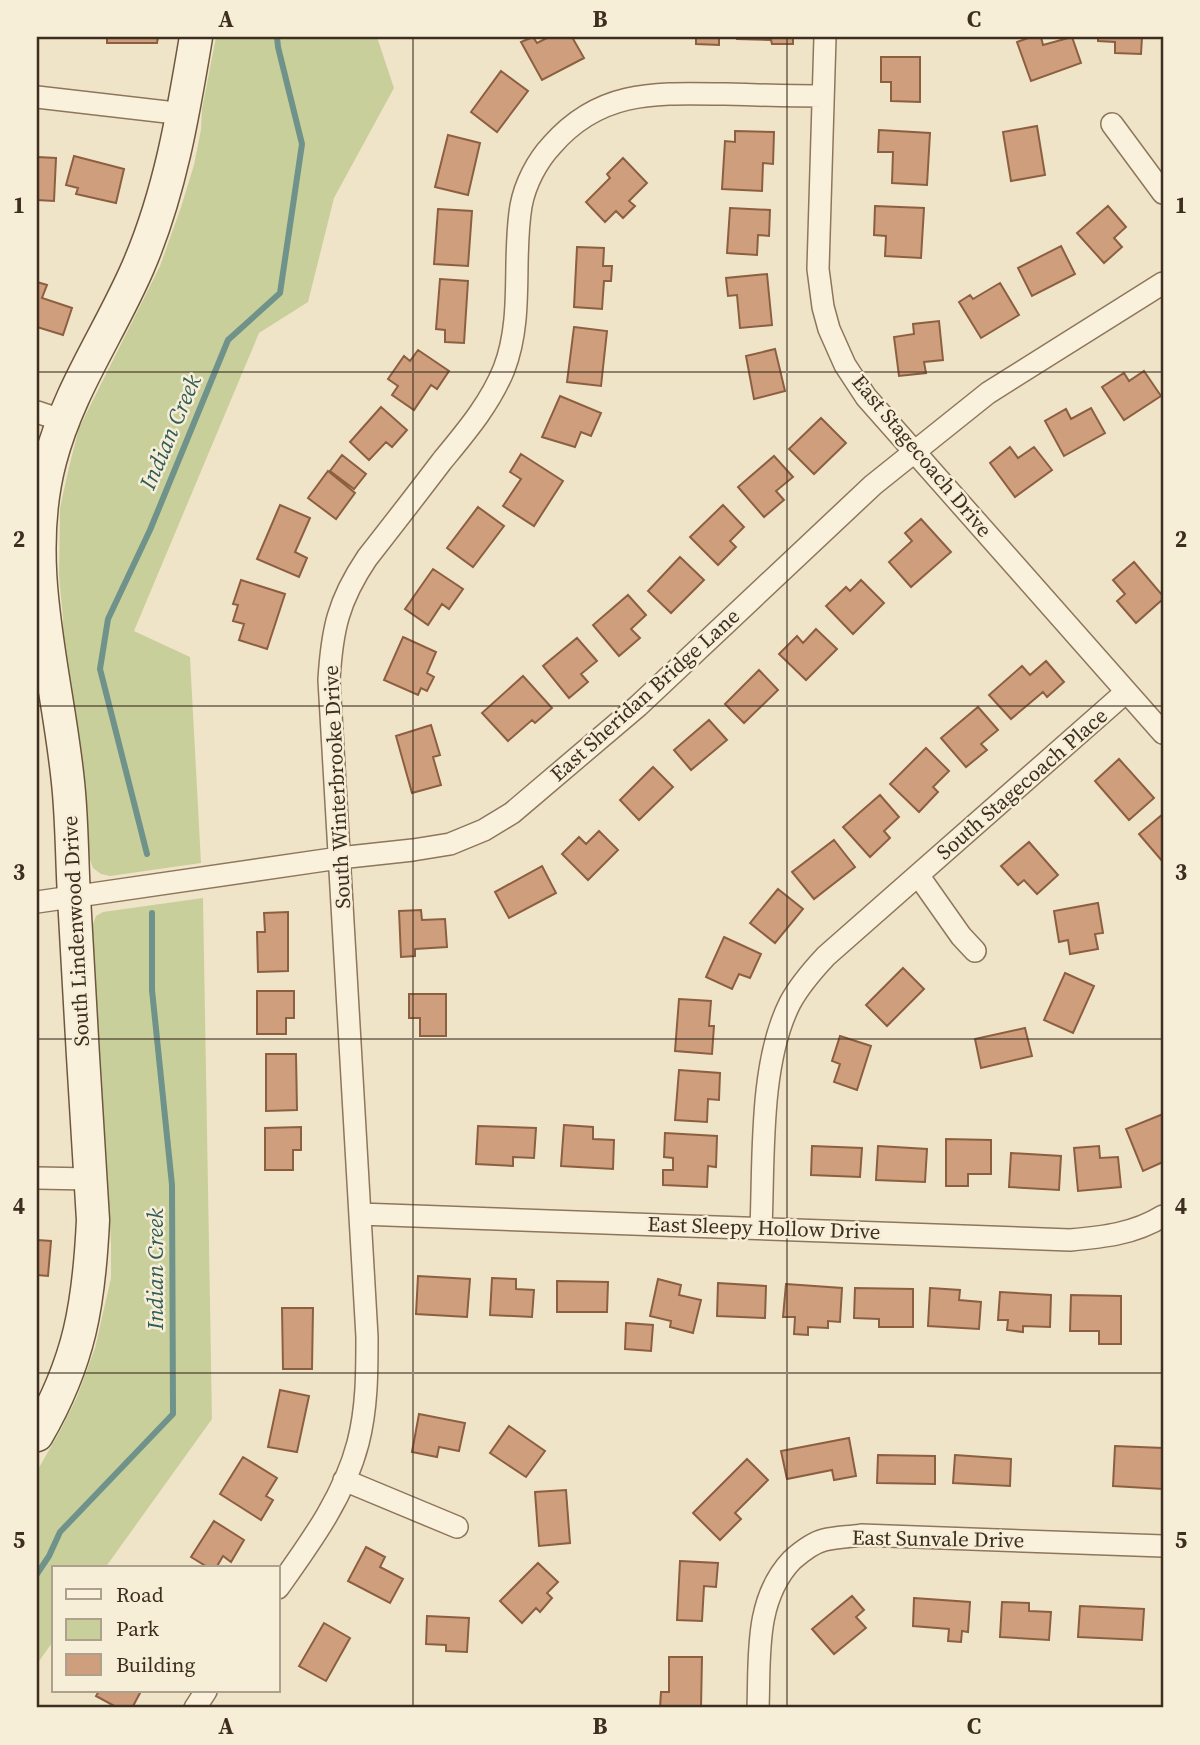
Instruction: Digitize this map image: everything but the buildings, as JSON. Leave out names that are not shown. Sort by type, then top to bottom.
[{"type":"street","name":"South Lindenwood Drive","points":[[37,1435],[66,1375],[79,1338],[90,1278],[93,1220],[66,764],[46,695],[41,511],[50,460],[50,417],[78,385],[139,264],[172,167],[184,114],[196,37]]},
{"type":"street","name":"East Stagecoach Drive","points":[[825,37],[817,246],[824,307],[845,365],[866,397],[1163,733]]},
{"type":"street","name":"South Winterbrooke Drive","points":[[280,1585],[332,1509],[358,1445],[367,1382],[367,1337],[329,680],[331,641],[339,609],[351,582],[367,558],[489,399],[504,369],[517,307],[522,204],[531,177],[545,153],[566,128],[594,110],[625,98],[658,93],[823,96]]},
{"type":"street","points":[[37,97],[184,114]]},
{"type":"street","points":[[1112,124],[1163,193]]},
{"type":"street","name":"East Sheridan Bridge Lane","points":[[37,902],[450,844],[484,830],[512,813],[638,706],[873,485],[914,451],[988,393],[1163,283]]},
{"type":"street","name":"South Stagecoach Place","points":[[761,1228],[771,1060],[779,1027],[790,1002],[806,978],[826,956],[1126,692]]},
{"type":"street","name":"South Stagecoach Place","points":[[918,875],[961,936],[975,951]]},
{"type":"street","points":[[37,1178],[90,1179]]},
{"type":"street","name":"East Sleepy Hollow Drive","points":[[360,1214],[1070,1240],[1114,1236],[1133,1231],[1163,1216]]},
{"type":"street","points":[[344,1480],[457,1527]]},
{"type":"street","name":"East Sunvale Drive","points":[[758,1708],[761,1628],[768,1597],[781,1572],[800,1553],[822,1540],[861,1535],[1163,1546]]},
{"type":"street","points":[[195,1708],[205,1692]]},
{"type":"green space","points":[[216,37],[377,37],[394,88],[334,198],[308,302],[259,333],[134,631],[190,657],[201,863],[110,876],[93,868],[87,852],[85,778],[62,641],[60,508],[79,428],[160,266],[181,207],[194,165]]},
{"type":"green space","points":[[203,898],[212,1419],[106,1566],[52,1566],[52,1643],[37,1664],[37,1471],[77,1397],[95,1348],[111,1278],[92,926],[96,916],[103,912]]},
{"type":"waterway","name":"Indian Creek","points":[[147,854],[100,669],[108,619],[150,530],[228,340],[280,293],[302,144],[277,37]]},
{"type":"waterway","name":"Indian Creek","points":[[37,1574],[60,1532],[173,1414],[172,1185],[152,990],[152,913]]}]
